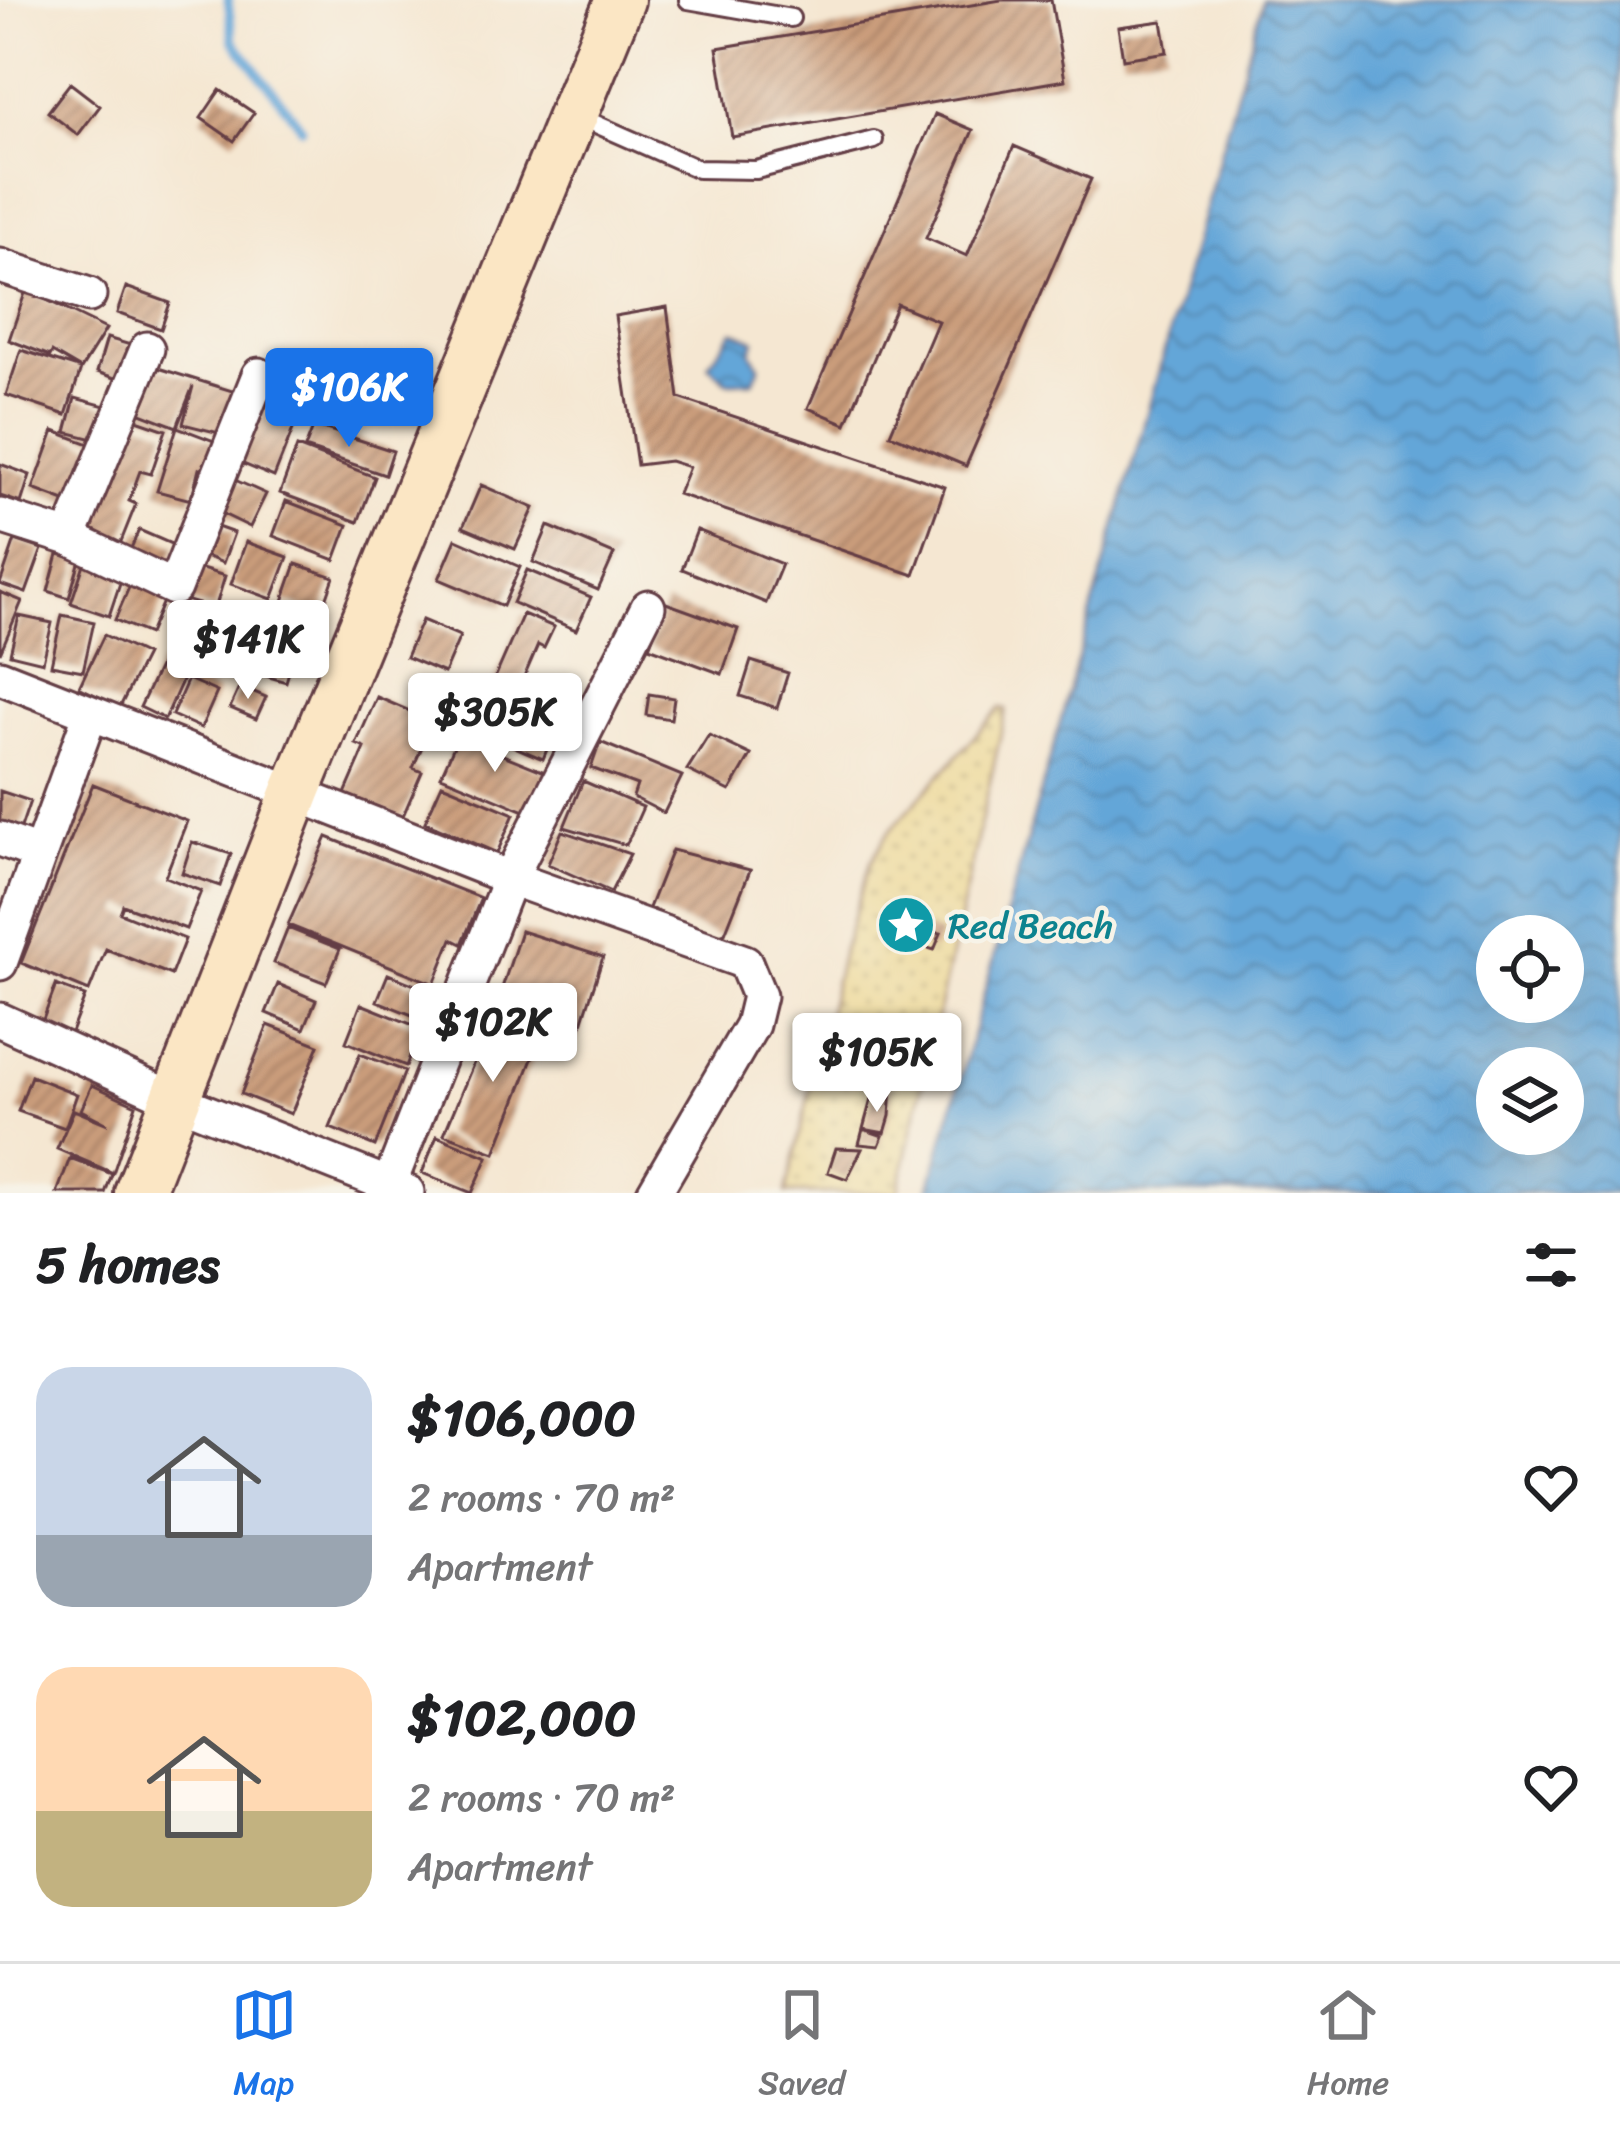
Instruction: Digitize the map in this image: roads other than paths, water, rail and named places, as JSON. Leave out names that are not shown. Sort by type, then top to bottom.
[{"type":"main road","points":[[139,1193],[297,790],[620,0]]},
{"type":"street","points":[[2,275],[88,295]]},
{"type":"street","points":[[69,538],[147,349]]},
{"type":"street","points":[[0,516],[69,538],[174,588],[259,376]]},
{"type":"street","points":[[0,1020],[176,1100],[399,1189],[510,878],[648,607]]},
{"type":"street","points":[[0,677],[297,790],[510,878],[745,962],[759,996],[752,1025],[654,1193]]},
{"type":"street","points":[[0,962],[90,715]]},
{"type":"street","points":[[0,839],[38,853]]},
{"type":"lane","points":[[688,0],[791,18]]},
{"type":"lane","points":[[573,114],[698,169],[756,170],[874,140]]},
{"type":"water","points":[[1263,0],[1620,0],[1620,1193],[928,1193]]},
{"type":"water","points":[[733,331],[755,340],[751,352],[760,367],[753,381],[728,382],[708,365]]},
{"type":"waterway","points":[[228,0],[233,40],[302,128]]},
{"type":"place","name":"Red Beach","points":[[906,925]]}]
